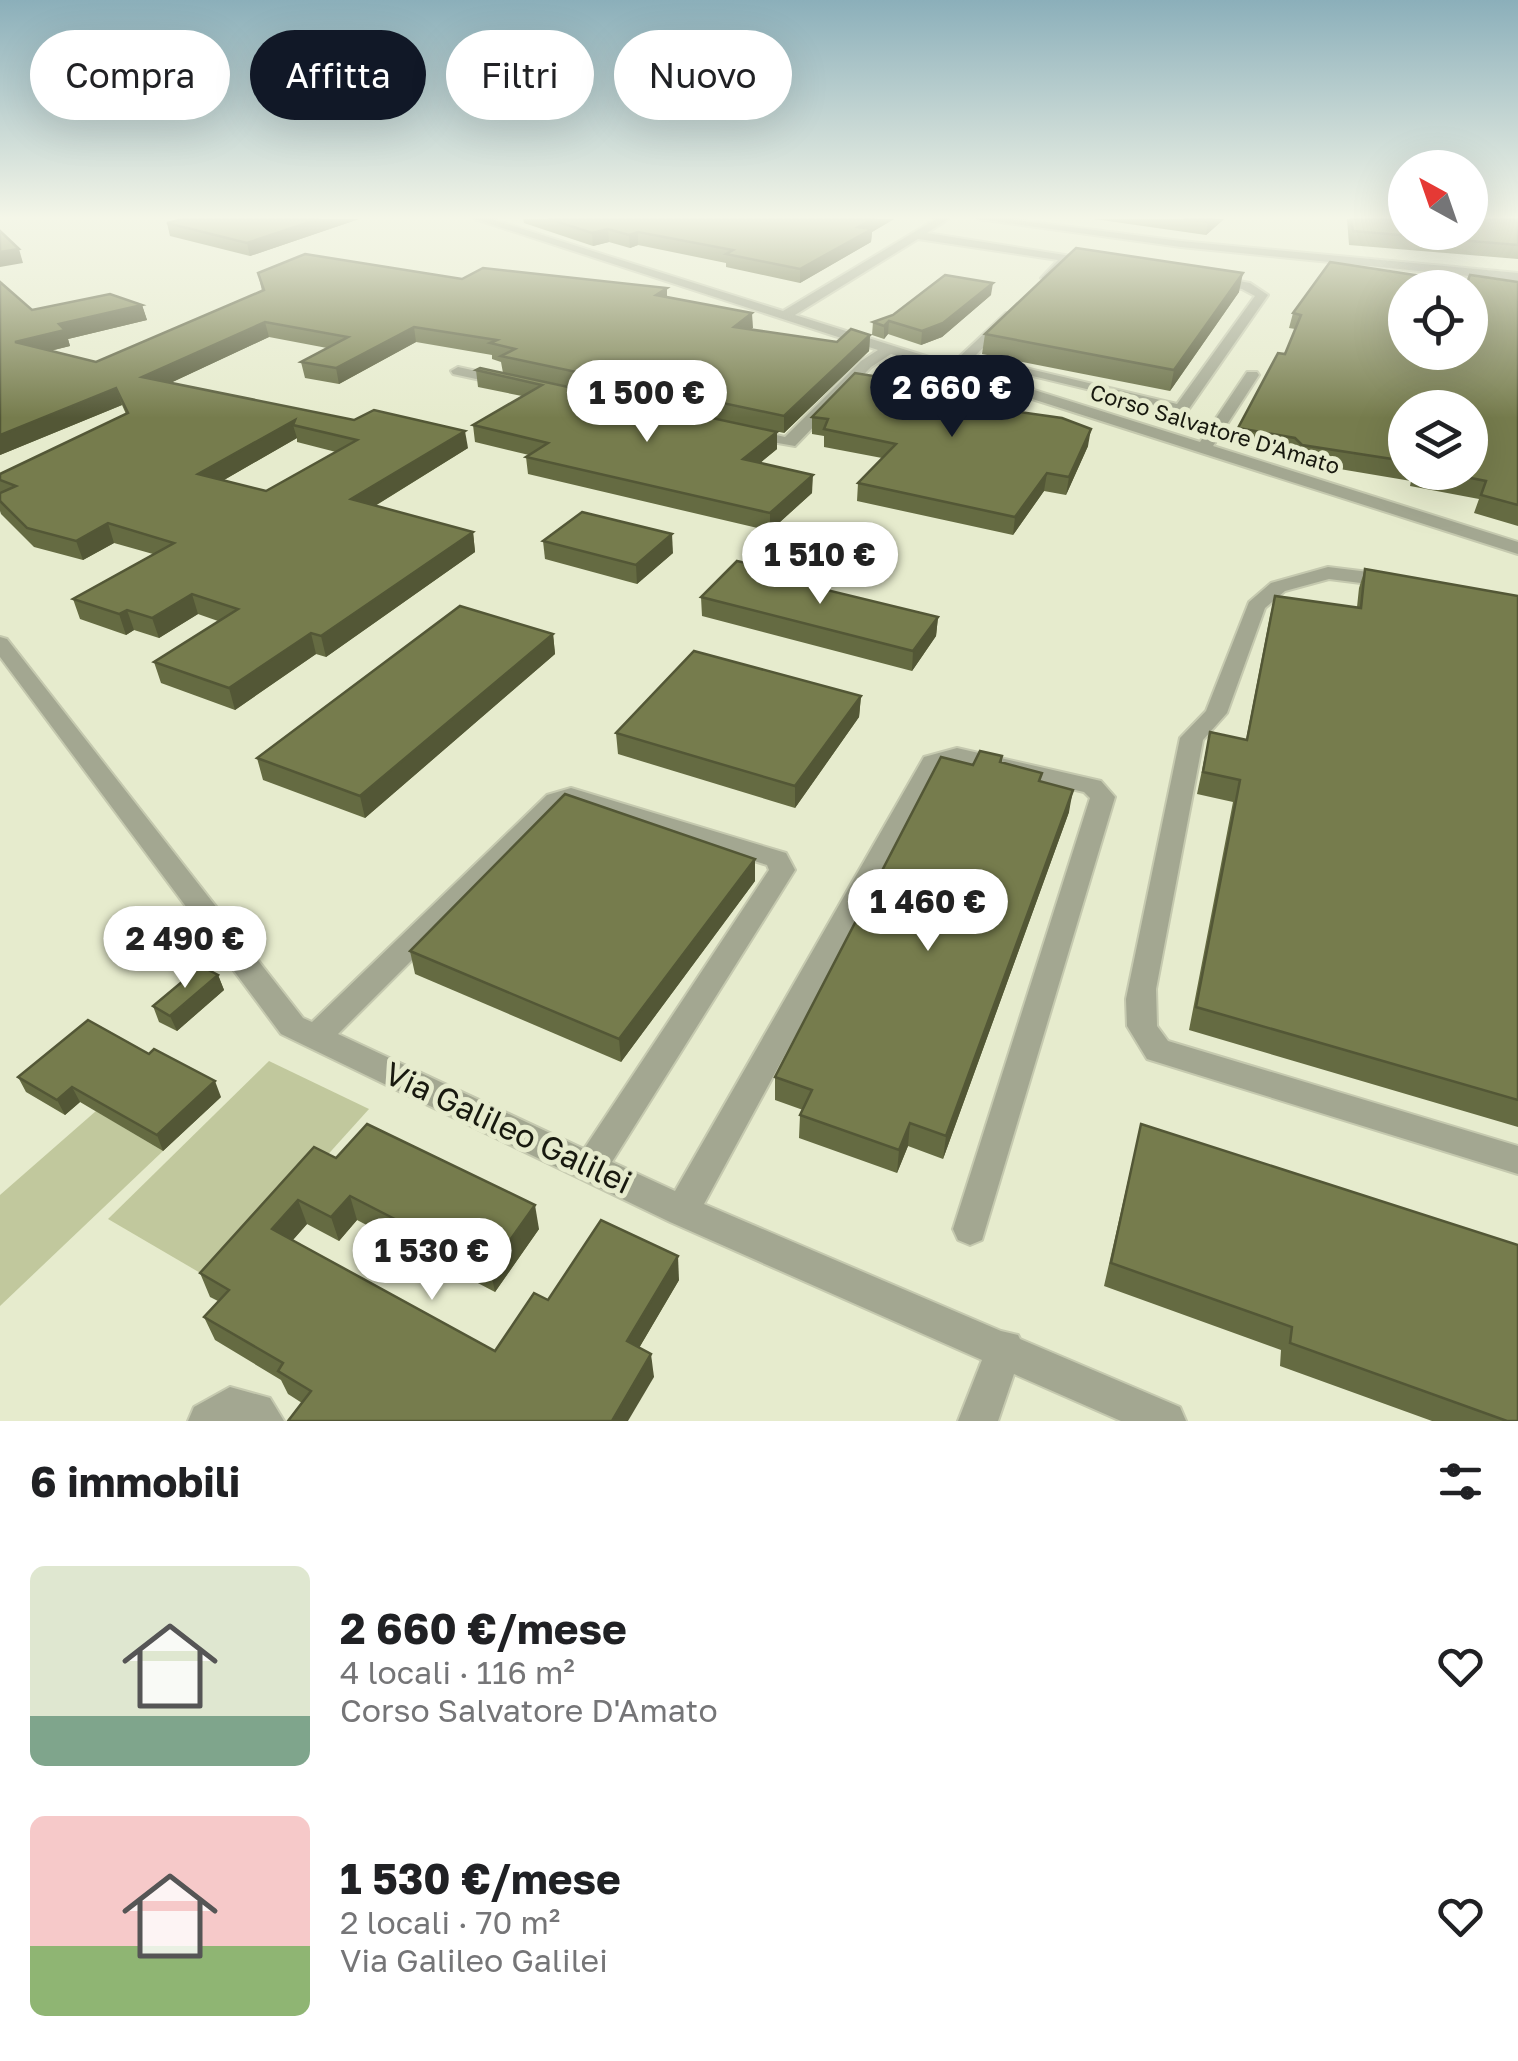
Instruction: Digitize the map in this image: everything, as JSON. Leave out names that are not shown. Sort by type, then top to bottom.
[{"type":"street","name":"Corso Salvatore D'Amato","points":[[688,285],[1518,548]]},
{"type":"street","points":[[784,316],[834,285]]},
{"type":"street","points":[[1016,308],[965,358],[1172,410],[1186,408],[1262,294],[1241,285]]},
{"type":"street","points":[[732,430],[789,443],[866,364],[889,349]]},
{"type":"street","points":[[953,370],[972,359]]},
{"type":"street","points":[[458,370],[529,386]]},
{"type":"street","points":[[1203,449],[1252,374]]},
{"type":"street","points":[[1049,400],[1076,386]]},
{"type":"street","points":[[1421,586],[1362,574],[1328,573],[1278,587],[1256,606],[1216,713],[1192,738],[1138,1013],[1142,1034],[1158,1050],[1518,1160]]},
{"type":"street","name":"Via Galileo Galilei","points":[[0,642],[292,1026],[682,1211],[1166,1421]]},
{"type":"street","points":[[682,1211],[932,762],[957,755],[1092,786],[1103,796],[970,1229]]},
{"type":"street","points":[[316,1037],[556,802],[570,796],[777,859],[782,870],[591,1167]]},
{"type":"street","points":[[978,1421],[1005,1348]]},
{"type":"street","points":[[208,1421],[230,1407],[256,1412],[264,1421]]},
{"type":"green space","points":[[269,1061],[369,1109],[214,1281],[108,1219]]},
{"type":"green space","points":[[96,1111],[163,1151],[0,1306],[0,1195]]},
{"type":"building","points":[[0,285],[32,310],[110,294],[142,305],[59,324],[65,330],[15,342],[96,362],[264,290],[262,285],[642,285],[667,288],[656,295],[752,313],[734,327],[837,342],[851,329],[870,335],[784,416],[501,356],[515,349],[490,343],[497,340],[414,327],[336,368],[301,362],[348,337],[265,322],[142,377],[354,420],[374,410],[465,431],[351,499],[473,532],[321,636],[311,633],[229,688],[154,662],[238,609],[192,594],[152,618],[127,610],[119,614],[73,599],[174,543],[108,523],[76,541],[27,528],[0,501],[0,493],[16,486],[0,480],[0,474],[128,413],[116,388],[0,435]],"holes":[[[295,420],[293,425],[357,440],[266,491],[198,474]]]},
{"type":"building","points":[[932,285],[990,285],[943,323],[922,331],[889,321],[884,326],[873,322],[893,315]]},
{"type":"building","points":[[1037,285],[1234,285],[1174,370],[985,334]]},
{"type":"building","points":[[1313,285],[1388,285],[1388,370],[1488,370],[1488,285],[1518,285],[1518,505],[1481,495],[1483,490],[1488,490],[1488,390],[1388,390],[1388,458],[1302,445],[1295,438],[1238,428],[1278,353],[1285,354],[1301,315],[1293,313]]},
{"type":"building","points":[[920,362],[968,366],[970,374],[950,402],[1062,418],[1091,429],[1069,477],[1047,473],[1015,517],[858,483],[896,444],[824,429],[828,419],[812,417],[855,373],[904,381]]},
{"type":"building","points":[[476,370],[777,432],[743,459],[813,475],[770,513],[526,457],[548,443],[473,425],[542,385]]},
{"type":"building","points":[[582,512],[672,534],[636,565],[543,541]]},
{"type":"building","points":[[737,561],[767,568],[761,574],[938,617],[913,651],[701,597]]},
{"type":"building","points":[[1365,569],[1518,596],[1518,1100],[1196,1007],[1240,780],[1203,772],[1210,732],[1247,740],[1275,596],[1361,608]]},
{"type":"building","points":[[460,606],[553,634],[360,796],[257,758]]},
{"type":"building","points":[[694,651],[861,696],[795,786],[616,733]]},
{"type":"building","points":[[980,751],[1002,756],[1000,762],[1042,773],[1039,781],[1073,790],[946,1136],[910,1123],[899,1150],[800,1115],[812,1090],[775,1077],[941,757],[973,765]]},
{"type":"building","points":[[565,794],[755,859],[619,1039],[410,951]]},
{"type":"building","points":[[201,966],[218,975],[170,1016],[153,1006]]},
{"type":"building","points":[[88,1020],[149,1054],[154,1049],[215,1081],[157,1135],[72,1087],[57,1100],[18,1077]]},
{"type":"building","points":[[367,1124],[535,1205],[490,1268],[350,1196],[331,1217],[298,1200],[272,1229],[495,1351],[534,1293],[548,1300],[601,1220],[678,1256],[627,1341],[651,1354],[612,1421],[288,1421],[311,1391],[278,1371],[283,1363],[204,1317],[229,1290],[200,1273],[314,1147],[336,1158]]},
{"type":"building","points":[[1141,1124],[1518,1245],[1518,1421],[1507,1421],[1290,1343],[1292,1327],[1111,1263]]}]
